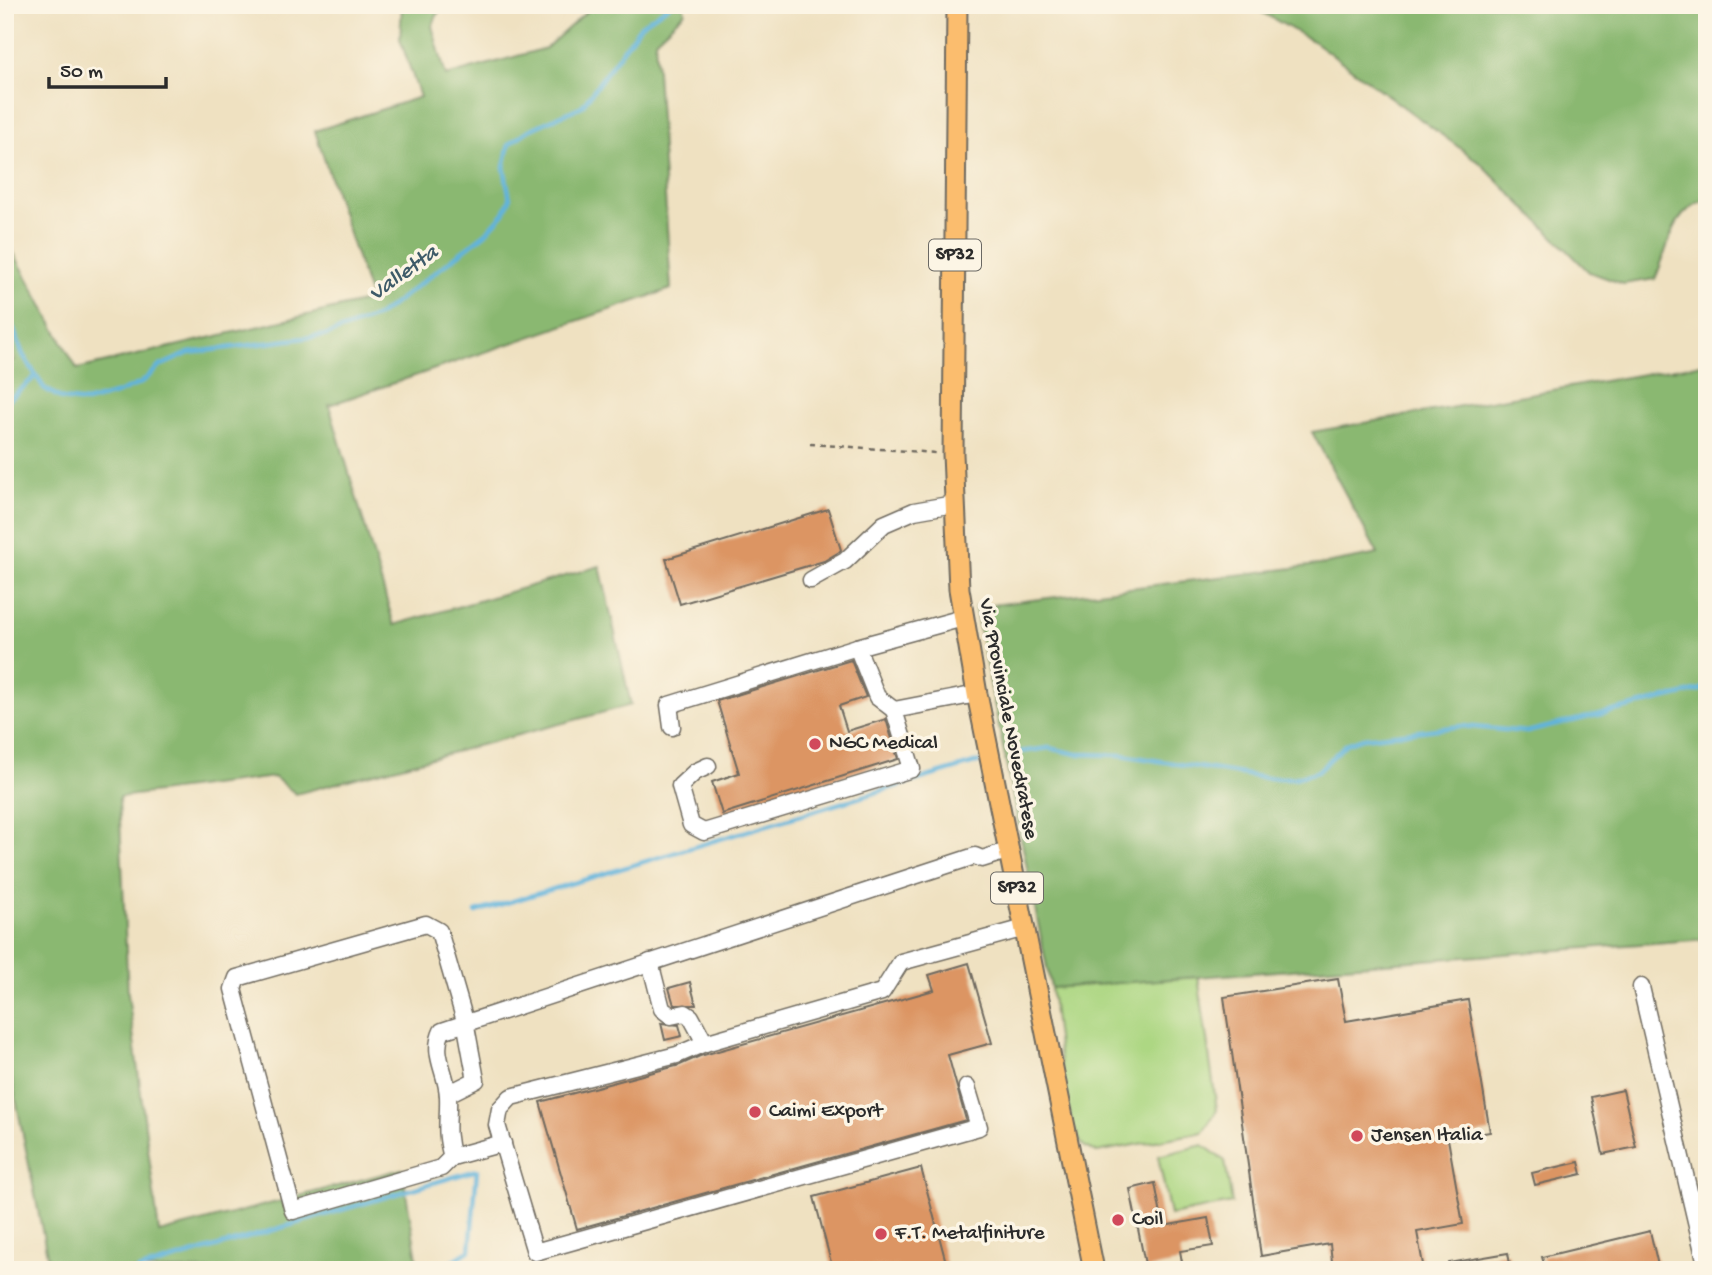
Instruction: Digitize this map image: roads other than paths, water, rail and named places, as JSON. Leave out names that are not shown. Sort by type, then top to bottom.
[{"type":"main road","name":"SP32","points":[[954,504],[957,5]]},
{"type":"main road","name":"Via Provinciale Novedratese","points":[[954,504],[963,618],[1094,1270]]},
{"type":"street","points":[[811,580],[845,561],[884,524],[914,512],[954,504]]},
{"type":"street","points":[[672,727],[669,705],[857,647],[963,618]]},
{"type":"street","points":[[708,766],[695,772],[680,786],[691,825],[704,832],[912,769],[894,710],[877,697],[857,647]]},
{"type":"street","points":[[894,710],[977,694]]},
{"type":"street","points":[[452,1157],[445,1135],[448,1094],[437,1041],[442,1031],[975,856],[982,859],[1010,850]]},
{"type":"street","points":[[448,1094],[476,1080],[466,1021],[439,931],[426,924],[237,978],[233,989],[293,1211],[442,1168],[452,1157],[502,1143]]},
{"type":"street","points":[[967,1087],[979,1127],[535,1252],[497,1125],[499,1109],[511,1097],[677,1055],[705,1043],[881,992],[901,962],[1025,928]]},
{"type":"street","points":[[650,962],[662,1009],[671,1016],[685,1013],[691,1017],[705,1043]]},
{"type":"street","points":[[1641,987],[1707,1268]]},
{"type":"waterway","name":"Valletta","points":[[5,306],[23,355],[44,388],[62,399],[86,402],[141,383],[160,366],[189,353],[327,335],[378,316],[485,234],[504,213],[510,199],[504,167],[509,144],[529,130],[582,106],[641,25],[670,5]]},
{"type":"waterway","points":[[5,403],[36,376]]},
{"type":"waterway","points":[[1020,752],[1049,748],[1077,754],[1122,755],[1266,778],[1294,778],[1317,772],[1346,744],[1363,738],[1462,726],[1527,732],[1700,690],[1707,686]]},
{"type":"waterway","points":[[476,912],[978,762]]},
{"type":"waterway","points":[[138,1270],[477,1170],[470,1250],[439,1270]]},
{"type":"place","name":"NGC Medical","points":[[815,744]]},
{"type":"place","name":"Caimi Export","points":[[755,1112]]},
{"type":"place","name":"Jensen Italia","points":[[1357,1136]]},
{"type":"place","name":"Coil","points":[[1118,1220]]},
{"type":"place","name":"F.T. Metalfiniture","points":[[881,1234]]}]
